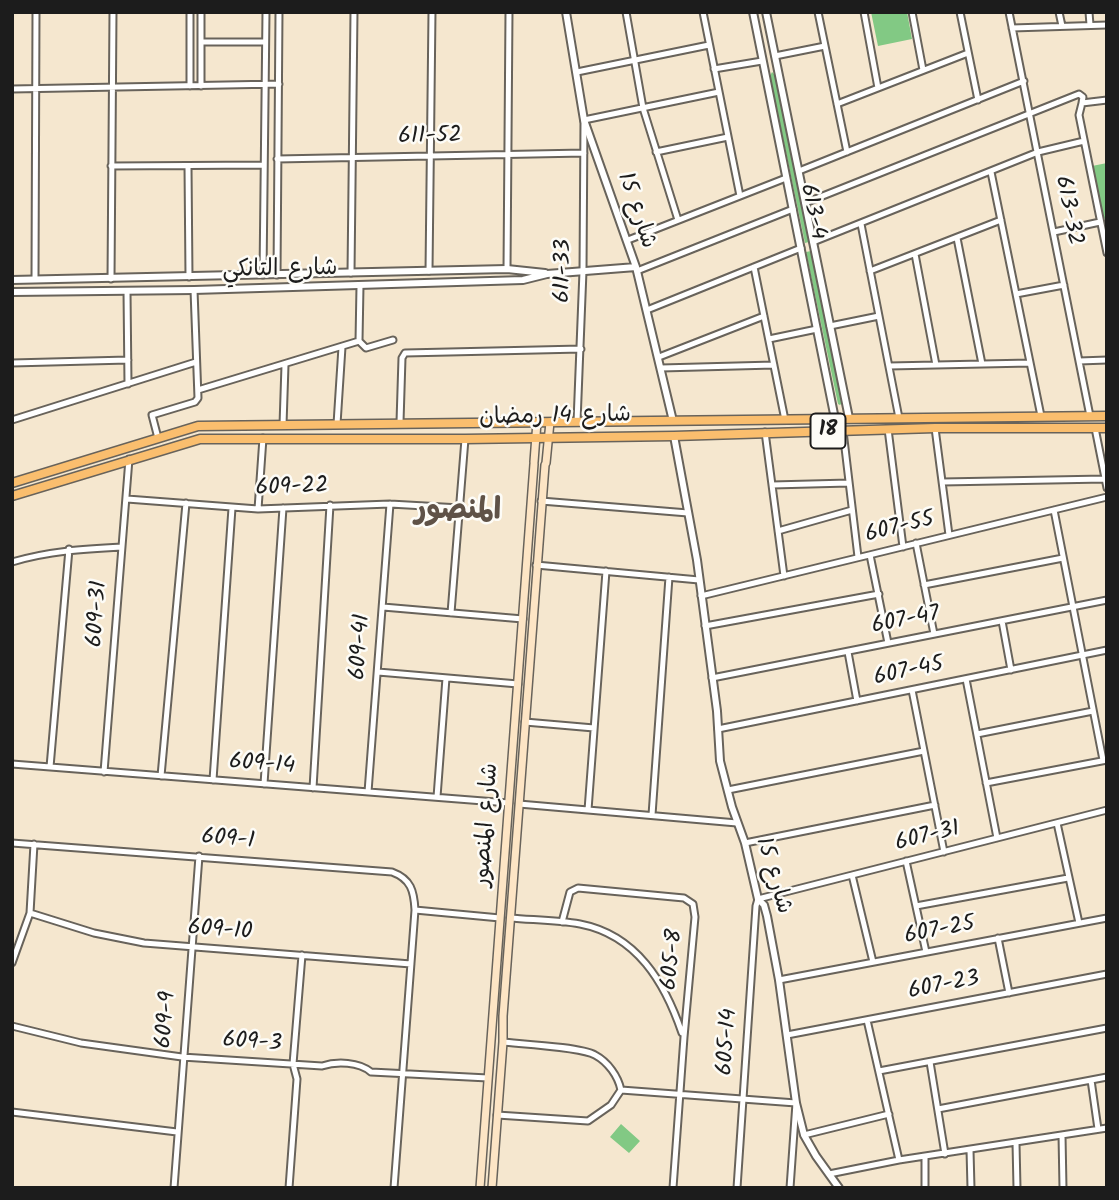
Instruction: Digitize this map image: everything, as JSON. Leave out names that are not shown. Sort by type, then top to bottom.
[{"type":"main road","name":"شارع 14 رمضان","points":[[12,483],[198,426],[1107,416]]},
{"type":"main road","name":"شارع المنصور","points":[[480,1188],[537,422]]},
{"type":"main road","name":"شارع المنصور","points":[[492,1188],[536,565],[550,422]]},
{"type":"main road","name":"شارع 14 رمضان","points":[[12,496],[200,439],[549,438],[935,428],[1107,428]]},
{"type":"street","points":[[35,279],[36,12]]},
{"type":"street","points":[[111,279],[113,12]]},
{"type":"street","points":[[190,12],[190,86]]},
{"type":"street","points":[[201,12],[201,86]]},
{"type":"street","points":[[263,275],[265,12]]},
{"type":"street","points":[[277,275],[279,12]]},
{"type":"street","points":[[351,273],[354,12]]},
{"type":"street","points":[[429,271],[432,12]]},
{"type":"street","points":[[506,269],[509,12]]},
{"type":"street","name":"شارع 15","points":[[566,12],[584,120],[628,240],[673,421]]},
{"type":"street","points":[[636,12],[626,13],[643,108],[678,220]]},
{"type":"street","points":[[703,12],[740,196]]},
{"type":"street","name":"613-4","points":[[752,12],[835,419]]},
{"type":"street","name":"613-4","points":[[766,12],[849,418]]},
{"type":"street","points":[[818,12],[847,152]]},
{"type":"street","points":[[864,12],[878,88]]},
{"type":"street","points":[[912,12],[923,70]]},
{"type":"street","points":[[960,12],[978,100]]},
{"type":"street","name":"613-32","points":[[1009,12],[1090,416]]},
{"type":"street","points":[[1059,12],[1062,26]]},
{"type":"street","points":[[1089,12],[1090,25]]},
{"type":"street","points":[[1012,28],[1107,25]]},
{"type":"street","points":[[201,42],[265,42]]},
{"type":"street","points":[[577,72],[709,45]]},
{"type":"street","points":[[714,69],[763,64],[825,46]]},
{"type":"street","points":[[837,104],[968,53]]},
{"type":"street","points":[[799,171],[1024,81]]},
{"type":"street","points":[[12,89],[279,84]]},
{"type":"street","points":[[584,120],[719,92]]},
{"type":"street","points":[[805,204],[1079,94],[1083,97],[1079,115],[1107,253]]},
{"type":"street","points":[[1083,103],[1107,100]]},
{"type":"street","name":"611-33","points":[[577,422],[583,271],[584,120]]},
{"type":"street","points":[[656,152],[728,137]]},
{"type":"street","points":[[813,242],[1038,152],[1084,141]]},
{"type":"street","name":"611-52","points":[[277,159],[584,153]]},
{"type":"street","points":[[111,166],[264,165]]},
{"type":"street","points":[[188,166],[189,276]]},
{"type":"street","points":[[991,172],[1041,416]]},
{"type":"street","points":[[628,240],[786,178]]},
{"type":"street","points":[[636,269],[793,209]]},
{"type":"street","points":[[870,271],[1001,220]]},
{"type":"street","points":[[1054,232],[1100,222]]},
{"type":"street","points":[[861,224],[899,418]]},
{"type":"street","points":[[957,238],[982,364]]},
{"type":"street","points":[[647,310],[801,248]]},
{"type":"street","points":[[915,254],[936,365]]},
{"type":"street","points":[[754,267],[785,420]]},
{"type":"street","name":"شارع التانكي","points":[[12,280],[506,269],[547,274]]},
{"type":"street","name":"شارع التانكي","points":[[12,292],[452,283],[523,280],[547,274],[636,269]]},
{"type":"street","points":[[452,270],[452,283]]},
{"type":"street","points":[[73,291],[74,279]]},
{"type":"street","points":[[1016,294],[1064,285]]},
{"type":"street","points":[[360,286],[359,341],[368,348],[393,340]]},
{"type":"street","points":[[158,438],[152,415],[195,402],[198,398],[194,290]]},
{"type":"street","points":[[127,291],[128,384]]},
{"type":"street","points":[[659,357],[764,316]]},
{"type":"street","points":[[830,327],[879,316]]},
{"type":"street","points":[[769,339],[817,329]]},
{"type":"street","points":[[198,390],[359,341]]},
{"type":"street","points":[[337,424],[342,347]]},
{"type":"street","points":[[400,422],[402,358],[405,353],[581,349]]},
{"type":"street","points":[[12,363],[128,360]]},
{"type":"street","points":[[1079,361],[1107,360]]},
{"type":"street","points":[[12,420],[195,362]]},
{"type":"street","points":[[889,366],[1030,363]]},
{"type":"street","points":[[283,425],[285,365]]},
{"type":"street","points":[[661,368],[774,365]]},
{"type":"street","points":[[935,428],[949,535]]},
{"type":"street","points":[[1095,428],[1107,488]]},
{"type":"street","points":[[888,429],[903,547]]},
{"type":"street","points":[[843,431],[858,557]]},
{"type":"street","points":[[765,432],[784,576]]},
{"type":"street","name":"شارع 15","points":[[672,436],[697,565],[720,761],[758,898],[764,905],[767,916],[796,1102],[804,1135],[839,1188]]},
{"type":"street","points":[[258,509],[263,438]]},
{"type":"street","points":[[451,613],[466,439]]},
{"type":"street","name":"609-31","points":[[104,772],[129,459]]},
{"type":"street","points":[[942,482],[1105,479]]},
{"type":"street","points":[[772,485],[849,483]]},
{"type":"street","name":"607-55","points":[[701,596],[1107,497]]},
{"type":"street","name":"609-22","points":[[127,499],[258,509],[390,504],[460,508]]},
{"type":"street","points":[[541,501],[687,513]]},
{"type":"street","points":[[161,776],[186,503]]},
{"type":"street","name":"609-41","points":[[368,792],[390,504]]},
{"type":"street","points":[[313,788],[330,505]]},
{"type":"street","points":[[213,780],[232,508]]},
{"type":"street","points":[[264,783],[283,509]]},
{"type":"street","points":[[778,531],[852,510]]},
{"type":"street","points":[[986,783],[1105,760],[1093,712],[1054,510]]},
{"type":"street","points":[[916,543],[934,634]]},
{"type":"street","points":[[12,562],[69,549],[121,547]]},
{"type":"street","points":[[50,767],[69,549]]},
{"type":"street","points":[[870,555],[888,643]]},
{"type":"street","points":[[924,585],[1063,558]]},
{"type":"street","points":[[536,565],[699,580]]},
{"type":"street","points":[[588,810],[606,571]]},
{"type":"street","points":[[652,815],[669,577]]},
{"type":"street","points":[[705,626],[878,594]]},
{"type":"street","name":"607-47","points":[[712,678],[1107,600]]},
{"type":"street","points":[[383,607],[523,619]]},
{"type":"street","points":[[1002,621],[1011,670]]},
{"type":"street","name":"607-45","points":[[718,729],[1107,650]]},
{"type":"street","points":[[848,652],[857,701]]},
{"type":"street","points":[[378,672],[518,684]]},
{"type":"street","points":[[437,797],[446,678]]},
{"type":"street","points":[[966,679],[997,838]]},
{"type":"street","points":[[912,690],[944,852]]},
{"type":"street","points":[[977,734],[1093,712]]},
{"type":"street","points":[[525,722],[594,728]]},
{"type":"street","points":[[728,790],[924,751]]},
{"type":"street","name":"609-14","points":[[12,764],[509,803]]},
{"type":"street","points":[[519,804],[737,823]]},
{"type":"street","points":[[745,844],[934,805]]},
{"type":"street","name":"607-31","points":[[758,898],[1107,810]]},
{"type":"street","points":[[1057,823],[1079,923]]},
{"type":"street","name":"609-1","points":[[12,842],[392,872],[409,883],[414,893],[415,910]]},
{"type":"street","points":[[12,963],[30,913],[34,844]]},
{"type":"street","name":"609-9","points":[[174,1188],[199,856]]},
{"type":"street","points":[[906,861],[926,952]]},
{"type":"street","points":[[852,875],[873,962]]},
{"type":"street","points":[[916,906],[1068,878]]},
{"type":"street","name":"605-8","points":[[562,922],[570,892],[574,888],[682,897],[690,901],[695,909],[673,1188]]},
{"type":"street","name":"605-14","points":[[737,1188],[758,898]]},
{"type":"street","points":[[394,1188],[415,910],[500,918]]},
{"type":"street","name":"609-10","points":[[30,913],[94,933],[144,943],[411,964]]},
{"type":"street","points":[[510,918],[582,925],[610,935],[640,955],[661,985],[684,1037]]},
{"type":"street","name":"607-25","points":[[779,980],[1107,918]]},
{"type":"street","points":[[998,938],[1009,993]]},
{"type":"street","points":[[289,1188],[297,1079],[293,1064],[302,955]]},
{"type":"street","name":"607-23","points":[[787,1035],[1107,974]]},
{"type":"street","points":[[867,1020],[899,1160]]},
{"type":"street","name":"609-3","points":[[12,1026],[81,1043],[183,1057],[322,1066],[332,1063],[352,1064],[365,1067],[371,1073],[488,1077]]},
{"type":"street","points":[[879,1071],[1107,1028]]},
{"type":"street","points":[[497,1115],[588,1121],[611,1105],[621,1090],[608,1065],[592,1053],[503,1042]]},
{"type":"street","points":[[930,1062],[945,1154]]},
{"type":"street","points":[[937,1109],[1107,1077]]},
{"type":"street","points":[[1091,1080],[1098,1129]]},
{"type":"street","points":[[621,1090],[796,1102],[790,1188]]},
{"type":"street","points":[[12,1112],[177,1132]]},
{"type":"street","points":[[804,1135],[889,1114]]},
{"type":"street","points":[[829,1174],[899,1160],[1107,1128]]},
{"type":"street","points":[[1062,1135],[1063,1188]]},
{"type":"street","points":[[1016,1143],[1017,1188]]},
{"type":"street","points":[[970,1150],[971,1188]]},
{"type":"street","points":[[925,1156],[925,1188]]},
{"type":"green space","points":[[871,12],[907,12],[912,39],[878,46]]},
{"type":"green space","points":[[772,72],[775,75],[809,242],[805,243],[770,76]]},
{"type":"green space","points":[[1107,163],[1107,218],[1103,219],[1092,166]]},
{"type":"green space","points":[[811,251],[842,403],[840,405],[806,252]]},
{"type":"green space","points":[[621,1124],[640,1141],[629,1153],[610,1137]]},
{"type":"district","name":"المنصور","points":[[458,513]]}]
